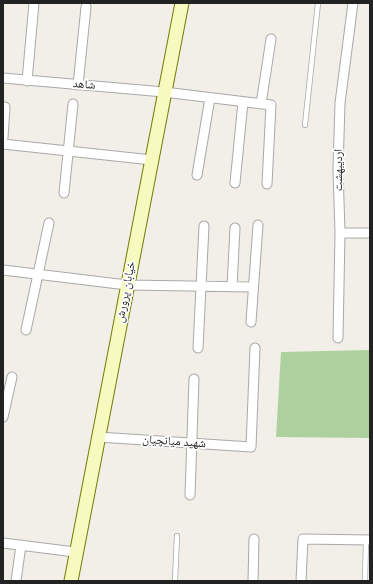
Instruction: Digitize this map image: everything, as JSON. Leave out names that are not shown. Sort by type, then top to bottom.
[{"type":"main road","name":"خیابان پرورش","points":[[71,581],[75,552],[182,3]]},
{"type":"street","points":[[27,80],[34,3]]},
{"type":"street","name":"اردیبهشت","points":[[338,338],[340,233],[338,169],[340,103],[353,3]]},
{"type":"street","points":[[78,85],[86,7]]},
{"type":"street","points":[[261,104],[272,39]]},
{"type":"street","name":"شاهد","points":[[3,78],[164,92],[271,105],[267,184]]},
{"type":"street","points":[[197,175],[210,98]]},
{"type":"street","points":[[235,183],[243,102]]},
{"type":"street","points":[[64,193],[69,151],[72,104]]},
{"type":"street","points":[[3,138],[5,107]]},
{"type":"street","points":[[3,144],[152,160]]},
{"type":"street","points":[[26,330],[49,223]]},
{"type":"street","points":[[251,322],[258,225]]},
{"type":"street","points":[[198,348],[204,226]]},
{"type":"street","points":[[232,287],[235,228]]},
{"type":"street","points":[[340,233],[370,232]]},
{"type":"street","points":[[3,270],[127,285],[253,287]]},
{"type":"street","name":"شهید میانچیان","points":[[98,437],[251,448],[255,348]]},
{"type":"street","points":[[3,417],[12,377]]},
{"type":"street","points":[[190,495],[194,379]]},
{"type":"street","points":[[253,581],[254,539]]},
{"type":"street","points":[[301,581],[303,539],[368,540]]},
{"type":"street","points":[[3,543],[75,552]]},
{"type":"street","points":[[16,581],[21,546]]},
{"type":"lane","points":[[305,125],[318,3]]},
{"type":"lane","points":[[175,581],[177,536]]},
{"type":"lane","points":[[365,581],[368,540]]},
{"type":"green space","points":[[370,350],[370,438],[276,437],[281,352]]}]
